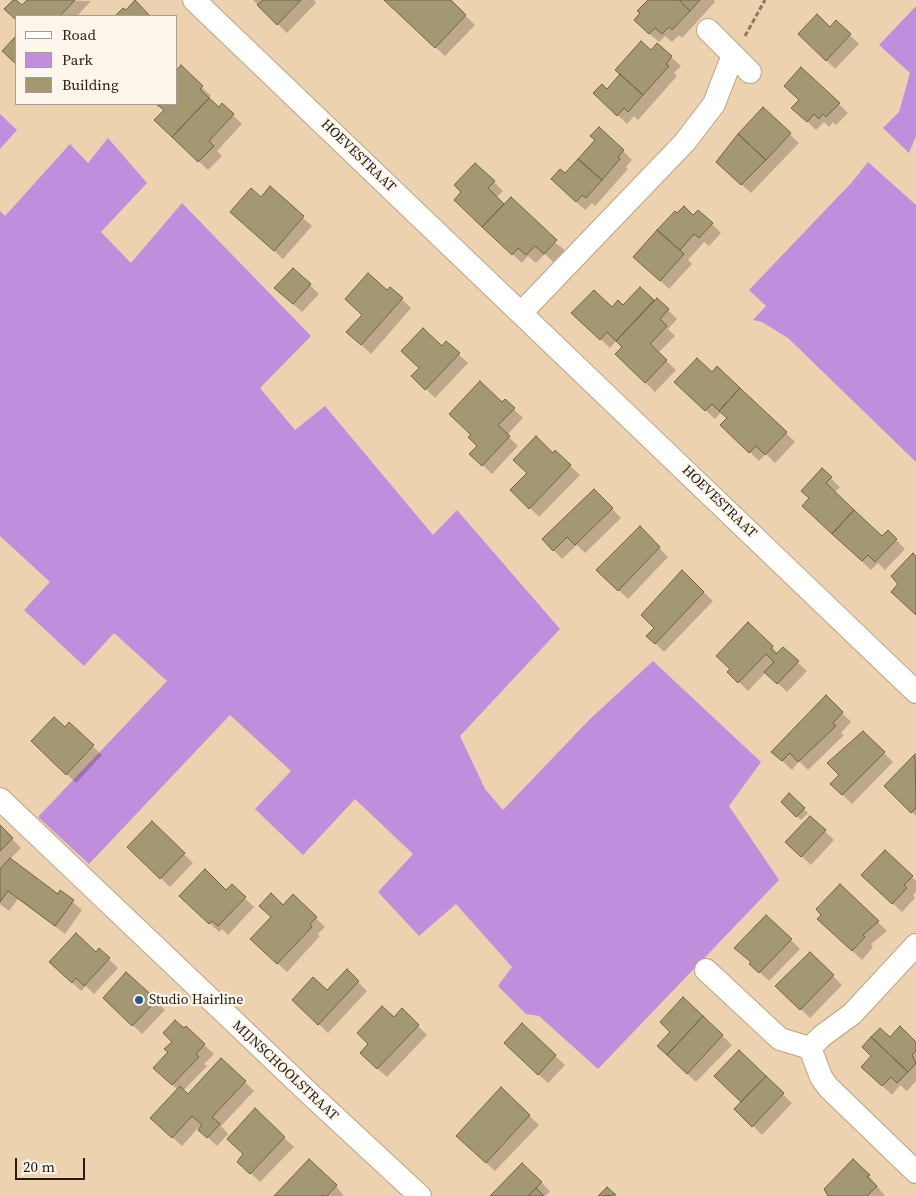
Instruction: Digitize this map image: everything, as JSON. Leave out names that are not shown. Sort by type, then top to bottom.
[{"type":"street","name":"HOEVESTRAAT","points":[[194,0],[916,692]]},
{"type":"street","points":[[708,30],[750,72]]},
{"type":"street","points":[[521,313],[685,142],[714,104],[733,55]]},
{"type":"street","name":"MIJNSCHOOLSTRAAT","points":[[0,799],[420,1196]]},
{"type":"street","points":[[810,1048],[822,1036],[852,1014],[916,945]]},
{"type":"street","points":[[706,970],[780,1039],[810,1048]]},
{"type":"street","points":[[810,1048],[821,1077],[828,1087],[916,1172]]},
{"type":"path","points":[[733,55],[765,0]]},
{"type":"green space","points":[[916,6],[916,136],[909,153],[883,128],[899,112],[910,73],[879,45]]},
{"type":"green space","points":[[0,114],[17,130],[0,149]]},
{"type":"green space","points":[[108,138],[147,183],[101,232],[131,263],[182,203],[311,336],[260,388],[295,430],[325,406],[433,535],[457,510],[560,629],[460,736],[485,789],[503,810],[589,720],[653,661],[761,762],[729,806],[779,880],[598,1069],[539,1016],[526,1014],[498,986],[512,967],[456,904],[419,936],[378,892],[413,854],[355,799],[303,855],[255,809],[291,771],[230,715],[89,864],[38,817],[167,681],[114,633],[84,666],[24,610],[50,582],[0,536],[0,211],[5,216],[70,144],[88,163]]},
{"type":"green space","points":[[868,162],[916,205],[916,462],[788,338],[762,322],[753,320],[766,306],[749,290],[853,181]]},
{"type":"building","points":[[13,0],[22,5],[27,0],[75,0],[61,15],[15,15],[15,19],[4,9]]},
{"type":"building","points":[[135,0],[149,15],[116,15],[123,8],[126,10]]},
{"type":"building","points":[[263,0],[301,0],[277,25],[257,5]]},
{"type":"building","points":[[384,0],[451,0],[466,15],[435,48]]},
{"type":"building","points":[[648,0],[679,0],[690,11],[672,30],[669,27],[662,34],[655,28],[649,34],[634,20],[640,13],[637,11]]},
{"type":"building","points":[[679,0],[700,0],[690,11]]},
{"type":"building","points":[[817,14],[830,27],[836,20],[851,34],[826,61],[798,34]]},
{"type":"building","points":[[15,37],[15,63],[2,51]]},
{"type":"building","points":[[641,41],[651,50],[657,43],[672,56],[666,64],[669,66],[643,95],[615,70]]},
{"type":"building","points":[[181,65],[203,86],[200,89],[209,98],[172,137],[154,120],[164,110],[157,105],[178,105],[178,69]]},
{"type":"building","points":[[801,67],[840,103],[826,117],[823,114],[819,119],[814,114],[807,122],[791,108],[799,100],[784,86]]},
{"type":"building","points":[[620,74],[643,95],[628,112],[624,108],[617,116],[593,93],[602,84],[607,89]]},
{"type":"building","points":[[209,98],[219,107],[222,103],[234,114],[209,141],[214,146],[198,162],[172,137]]},
{"type":"building","points":[[763,107],[791,133],[766,160],[738,134]]},
{"type":"building","points":[[599,127],[624,150],[618,157],[620,159],[602,180],[578,159],[595,140],[590,136]]},
{"type":"building","points":[[738,134],[766,160],[741,185],[716,162]]},
{"type":"building","points":[[578,159],[602,180],[586,198],[582,195],[576,202],[551,179],[560,169],[565,173]]},
{"type":"building","points":[[475,163],[495,181],[488,188],[504,204],[482,227],[454,200],[461,192],[454,185]]},
{"type":"building","points":[[270,186],[304,216],[274,251],[230,212],[251,188],[261,197]]},
{"type":"building","points":[[511,197],[557,240],[544,254],[535,246],[526,255],[518,248],[512,255],[482,227]]},
{"type":"building","points":[[684,206],[693,215],[698,210],[713,223],[699,238],[694,234],[680,250],[657,230],[675,211],[677,213]]},
{"type":"building","points":[[657,230],[684,254],[660,281],[633,257]]},
{"type":"building","points":[[293,268],[311,284],[293,304],[274,288]]},
{"type":"building","points":[[368,273],[387,290],[390,287],[403,298],[361,345],[346,332],[362,315],[345,299]]},
{"type":"building","points":[[640,287],[654,300],[616,341],[607,332],[600,340],[571,313],[594,290],[612,307],[618,300],[623,305]]},
{"type":"building","points":[[657,298],[669,309],[660,319],[667,326],[650,344],[667,360],[645,383],[615,354],[622,347],[616,341]]},
{"type":"building","points":[[423,328],[442,346],[446,341],[460,353],[425,390],[411,376],[419,368],[401,351]]},
{"type":"building","points":[[697,358],[712,372],[717,366],[740,388],[719,411],[712,404],[705,411],[674,382]]},
{"type":"building","points":[[480,381],[502,402],[505,399],[515,408],[498,425],[510,436],[482,466],[469,454],[477,446],[468,437],[471,435],[449,414]]},
{"type":"building","points":[[740,388],[787,432],[765,455],[756,446],[749,453],[720,425],[727,418],[719,411]]},
{"type":"building","points":[[536,436],[553,453],[555,450],[571,465],[529,509],[510,490],[527,473],[513,460]]},
{"type":"building","points":[[822,468],[832,477],[826,483],[854,510],[832,534],[802,506],[809,498],[801,491]]},
{"type":"building","points":[[594,489],[613,508],[575,545],[567,537],[553,551],[542,539]]},
{"type":"building","points":[[854,510],[882,536],[888,530],[897,539],[875,562],[868,555],[862,561],[832,534]]},
{"type":"building","points":[[640,526],[660,547],[618,591],[596,570]]},
{"type":"building","points":[[913,553],[916,556],[916,615],[891,592],[898,584],[891,576]]},
{"type":"building","points":[[682,570],[704,592],[655,644],[646,636],[654,628],[641,615]]},
{"type":"building","points":[[748,622],[773,646],[771,649],[776,654],[783,647],[799,661],[777,684],[764,672],[774,662],[766,654],[738,683],[727,672],[730,669],[716,656]]},
{"type":"building","points":[[826,695],[843,712],[833,723],[836,726],[798,762],[790,753],[782,761],[771,752]]},
{"type":"building","points":[[54,717],[65,727],[69,722],[94,745],[66,775],[31,741]]},
{"type":"building","points":[[863,731],[885,752],[842,795],[830,784],[839,775],[827,763]]},
{"type":"building","points":[[915,754],[916,808],[911,813],[884,786]]},
{"type":"building","points":[[789,793],[805,808],[796,817],[781,802]]},
{"type":"building","points":[[810,816],[826,830],[801,857],[785,842]]},
{"type":"building","points":[[152,821],[185,853],[160,879],[127,847]]},
{"type":"building","points":[[0,825],[13,838],[0,851]]},
{"type":"building","points":[[885,850],[913,876],[904,885],[907,888],[892,904],[861,875]]},
{"type":"building","points":[[10,858],[58,894],[60,890],[74,900],[55,926],[8,891],[0,902],[0,869]]},
{"type":"building","points":[[205,869],[226,890],[232,884],[246,897],[218,926],[212,921],[209,924],[179,896]]},
{"type":"building","points":[[840,884],[879,921],[863,935],[865,937],[852,951],[817,919],[821,915],[816,909]]},
{"type":"building","points":[[271,893],[283,905],[293,894],[317,917],[310,924],[312,927],[277,964],[250,939],[271,917],[259,906]]},
{"type":"building","points":[[766,915],[792,939],[759,973],[749,964],[751,962],[734,948]]},
{"type":"building","points":[[76,933],[96,952],[99,948],[110,958],[84,986],[76,978],[72,983],[49,962]]},
{"type":"building","points":[[810,952],[834,975],[800,1010],[775,986]]},
{"type":"building","points":[[347,969],[359,981],[318,1025],[292,1000],[313,977],[327,990]]},
{"type":"building","points":[[126,972],[157,1000],[132,1026],[103,998]]},
{"type":"building","points":[[683,997],[703,1016],[667,1055],[657,1046],[670,1032],[660,1022]]},
{"type":"building","points":[[382,1006],[394,1017],[402,1008],[419,1025],[377,1069],[360,1053],[368,1044],[357,1033]]},
{"type":"building","points":[[703,1016],[723,1035],[687,1074],[667,1055]]},
{"type":"building","points":[[175,1020],[184,1028],[186,1026],[205,1044],[196,1054],[199,1057],[172,1085],[153,1068],[168,1052],[164,1049],[172,1042],[163,1033]]},
{"type":"building","points":[[522,1023],[556,1055],[538,1075],[504,1043]]},
{"type":"building","points":[[900,1026],[916,1042],[916,1051],[912,1055],[916,1063],[908,1072],[871,1037],[880,1028],[890,1037]]},
{"type":"building","points":[[871,1037],[908,1072],[897,1083],[891,1077],[882,1086],[861,1067],[871,1056],[862,1047]]},
{"type":"building","points":[[739,1050],[766,1076],[741,1102],[714,1076]]},
{"type":"building","points":[[221,1058],[246,1081],[212,1117],[220,1124],[207,1138],[198,1130],[202,1125],[192,1116],[172,1138],[150,1118],[180,1086],[188,1094]]},
{"type":"building","points":[[766,1076],[784,1093],[752,1127],[734,1109]]},
{"type":"building","points":[[501,1087],[530,1115],[486,1163],[456,1136]]},
{"type":"building","points":[[255,1108],[285,1137],[250,1174],[237,1162],[243,1154],[227,1139]]},
{"type":"building","points":[[309,1159],[337,1185],[327,1196],[274,1196]]},
{"type":"building","points":[[853,1159],[870,1175],[867,1177],[877,1186],[867,1196],[828,1196],[824,1189]]},
{"type":"building","points":[[522,1163],[542,1182],[528,1196],[490,1196]]},
{"type":"building","points":[[607,1187],[616,1195],[598,1196]]},
{"type":"building","points":[[536,1188],[544,1196],[528,1196]]},
{"type":"place","name":"Studio Hairline","points":[[139,1000]]}]
